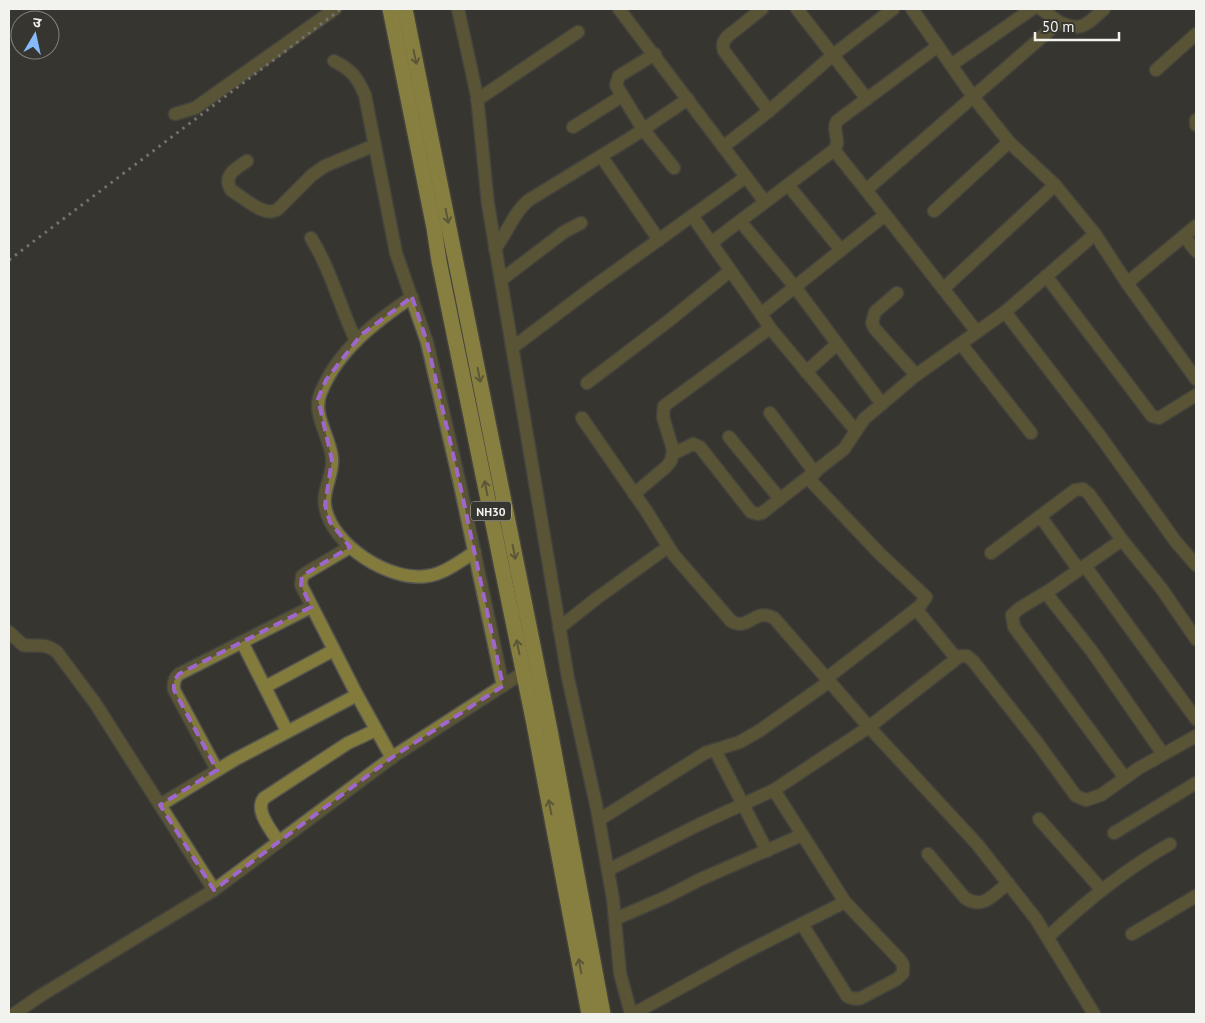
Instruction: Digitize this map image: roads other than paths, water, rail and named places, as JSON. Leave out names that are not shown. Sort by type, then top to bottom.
[{"type":"highway","name":"NH30","points":[[390,9],[439,261],[524,672],[589,1014]]},
{"type":"highway","name":"NH30","points":[[405,9],[556,758],[603,1014]]},
{"type":"street","points":[[175,114],[183,113],[202,103],[335,9]]},
{"type":"street","points":[[458,9],[469,53],[477,100],[488,204],[559,628],[608,870],[620,973],[632,1014],[720,966],[845,902]]},
{"type":"street","points":[[620,9],[765,202]]},
{"type":"street","points":[[762,9],[728,36],[722,45],[724,51],[769,111]]},
{"type":"street","points":[[797,9],[867,99]]},
{"type":"street","points":[[724,147],[769,111],[833,55],[893,9]]},
{"type":"street","points":[[912,9],[974,98],[1009,142],[1055,185],[1095,234],[1127,283],[1196,379]]},
{"type":"street","points":[[952,65],[1032,9]]},
{"type":"street","points":[[1041,9],[1059,22],[1076,28],[1088,24],[1104,9]]},
{"type":"street","points":[[866,190],[974,98],[1059,22]]},
{"type":"street","points":[[477,100],[578,32]]},
{"type":"street","points":[[1156,70],[1196,34]]},
{"type":"street","points":[[711,243],[834,150],[837,146],[835,124],[938,46]]},
{"type":"street","points":[[655,54],[619,76],[616,85],[644,129],[674,168]]},
{"type":"street","points":[[334,61],[344,66],[358,78],[366,96],[396,253],[427,342],[503,686]]},
{"type":"street","points":[[572,127],[622,96]]},
{"type":"street","points":[[495,249],[522,205],[644,129],[688,99]]},
{"type":"street","points":[[1196,120],[1196,125]]},
{"type":"street","points":[[934,211],[1009,142]]},
{"type":"street","points":[[247,161],[230,173],[227,182],[228,186],[231,190],[263,211],[273,212],[312,175],[325,166],[375,145]]},
{"type":"street","points":[[834,150],[977,332]]},
{"type":"street","points":[[601,156],[659,240]]},
{"type":"street","points":[[512,348],[746,177]]},
{"type":"street","points":[[788,185],[841,250]]},
{"type":"street","points":[[943,289],[1055,185]]},
{"type":"street","points":[[761,314],[885,215]]},
{"type":"street","points":[[693,217],[770,328],[856,431]]},
{"type":"street","points":[[740,221],[795,287],[882,404]]},
{"type":"street","points":[[501,280],[564,232],[582,223]]},
{"type":"street","points":[[1127,283],[1196,226]]},
{"type":"street","points":[[673,454],[693,444],[700,447],[751,512],[756,514],[762,513],[844,449],[864,419],[916,375],[1005,312],[1095,234]]},
{"type":"street","points":[[1184,236],[1196,251]]},
{"type":"street","points":[[312,238],[326,264],[356,341]]},
{"type":"street","points":[[587,382],[671,319],[730,271]]},
{"type":"street","points":[[1046,276],[1152,416],[1159,418],[1196,395]]},
{"type":"street","points":[[897,293],[875,312],[872,323],[875,329],[916,375]]},
{"type":"street","points":[[412,297],[373,324],[356,341],[326,380],[318,399],[319,412],[332,460],[325,505],[330,522],[340,537],[350,547],[386,570],[401,575],[414,577],[436,574],[474,552]]},
{"type":"street","points":[[1005,312],[1100,436],[1176,542],[1196,565]]},
{"type":"street","points":[[634,494],[671,461],[673,454],[662,417],[664,406],[770,328]]},
{"type":"street","points":[[806,372],[837,344]]},
{"type":"street","points":[[961,344],[1031,433]]},
{"type":"street","points":[[599,820],[645,793],[694,759],[740,742],[759,731],[828,679],[926,600],[923,593],[880,554],[812,475],[770,413]]},
{"type":"street","points":[[582,418],[668,547],[731,621],[740,625],[759,615],[774,618],[869,728],[977,844],[1036,919],[1094,1014]]},
{"type":"street","points":[[728,437],[780,499]]},
{"type":"street","points":[[990,553],[1075,490],[1083,489],[1089,494],[1122,540],[1161,588],[1196,639]]},
{"type":"street","points":[[1040,516],[1082,568],[1196,719]]},
{"type":"street","points":[[1122,540],[1046,593],[1015,611],[1012,616],[1014,627],[1125,778]]},
{"type":"street","points":[[350,547],[302,576],[301,585],[357,695],[392,758]]},
{"type":"street","points":[[559,628],[596,598],[668,547]]},
{"type":"street","points":[[1046,593],[1091,650],[1163,754]]},
{"type":"street","points":[[217,770],[174,690],[174,681],[179,674],[312,607]]},
{"type":"street","points":[[916,609],[956,658]]},
{"type":"street","points":[[9,632],[23,645],[50,646],[57,652],[95,703],[214,890]]},
{"type":"street","points":[[242,642],[287,732]]},
{"type":"street","points":[[265,687],[334,650]]},
{"type":"street","points":[[608,870],[774,790],[869,728],[960,656],[967,656],[973,662],[1036,741],[1076,796],[1086,800],[1101,795],[1163,754],[1196,736]]},
{"type":"street","points":[[14,1014],[40,996],[214,890],[392,758],[524,672]]},
{"type":"street","points":[[160,805],[217,770],[357,695]]},
{"type":"street","points":[[278,841],[262,815],[260,804],[264,798],[348,743],[376,730]]},
{"type":"street","points":[[715,750],[742,806],[767,851]]},
{"type":"street","points":[[1114,832],[1196,783]]},
{"type":"street","points":[[774,790],[845,902],[903,965],[903,973],[897,979],[860,998],[850,998],[802,924]]},
{"type":"street","points":[[1039,819],[1101,889]]},
{"type":"street","points":[[615,919],[802,835]]},
{"type":"street","points":[[1048,937],[1101,889],[1147,857],[1170,844]]},
{"type":"street","points":[[928,854],[965,898],[972,903],[983,902],[1008,883]]},
{"type":"street","points":[[1132,934],[1196,896]]},
{"type":"railway","points":[[9,260],[341,9]]}]
